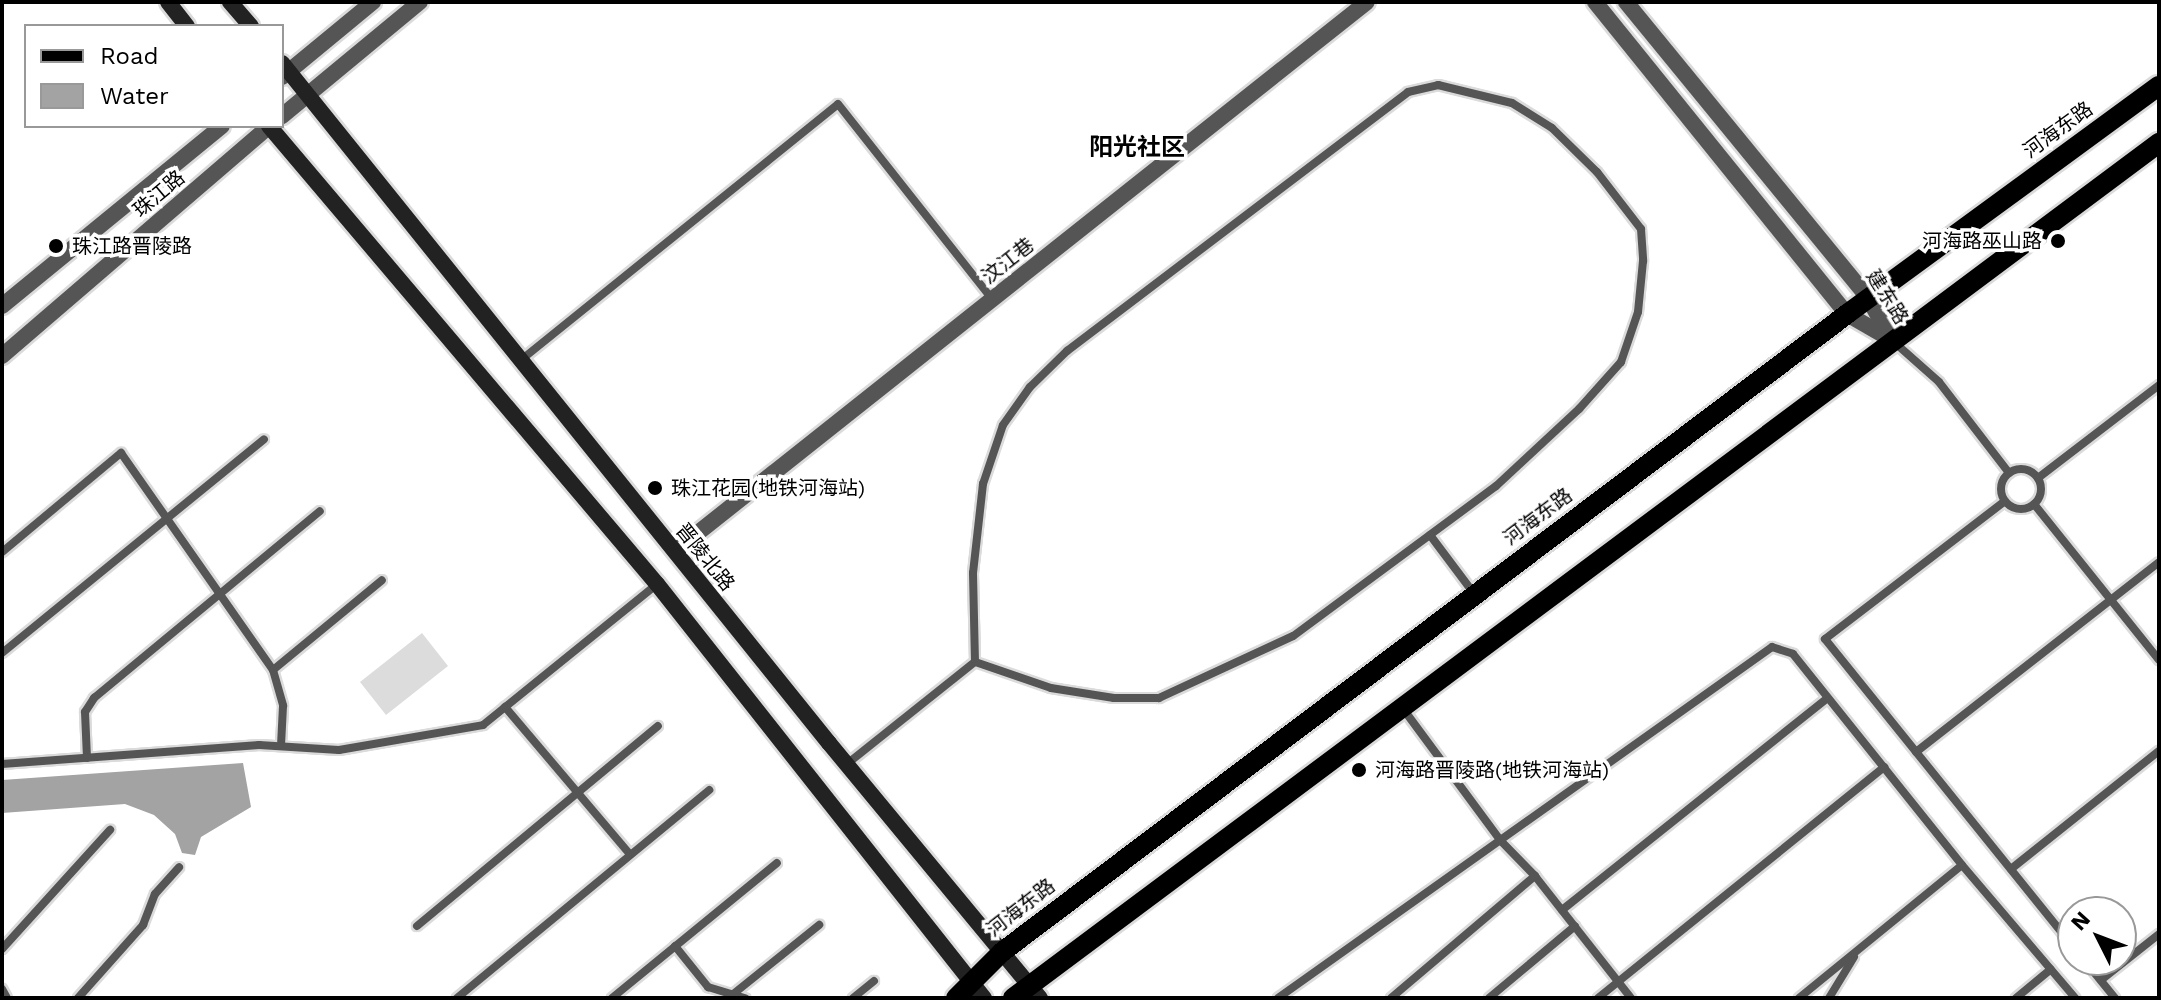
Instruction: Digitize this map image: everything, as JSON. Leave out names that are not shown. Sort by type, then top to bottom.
[{"type":"main road","points":[[168,2],[185,24]]},
{"type":"main road","points":[[230,2],[249,24]]},
{"type":"main road","name":"晋陵北路","points":[[284,71],[308,95],[847,764],[1035,991]]},
{"type":"main road","name":"河海东路","points":[[956,998],[979,991],[1002,952],[1868,298],[2159,86]]},
{"type":"main road","points":[[271,128],[657,584],[979,991]]},
{"type":"main road","points":[[1013,998],[1035,991],[1402,707],[2159,143]]},
{"type":"street","points":[[284,71],[373,2]]},
{"type":"street","points":[[284,114],[420,2]]},
{"type":"street","name":"汶江巷","points":[[675,551],[1367,2]]},
{"type":"street","name":"建东路","points":[[1595,2],[1847,314],[1892,340]]},
{"type":"street","name":"建东路","points":[[1626,2],[1868,298],[1892,340]]},
{"type":"street","name":"珠江路","points":[[2,306],[220,128]]},
{"type":"street","name":"珠江路","points":[[2,356],[267,128]]},
{"type":"lane","points":[[1438,85],[1512,103],[1552,128],[1597,172],[1641,229],[1643,261],[1638,312],[1621,362],[1579,409],[1496,486],[1293,636],[1159,698],[1114,698],[1051,688],[975,662],[973,573],[983,484],[1003,425],[1030,387],[1067,351],[1408,92],[1438,85]]},
{"type":"lane","points":[[521,360],[838,104],[992,299]]},
{"type":"lane","points":[[1892,340],[1939,382],[2009,473]]},
{"type":"lane","points":[[2038,478],[2159,385]]},
{"type":"lane","points":[[2,653],[264,439]]},
{"type":"lane","points":[[2,552],[121,453],[273,670],[283,706],[281,746]]},
{"type":"lane","points":[[2028,470],[2038,478],[2041,492],[2034,504],[2016,508],[2005,501],[2001,489],[2009,473],[2028,470]]},
{"type":"lane","points":[[2005,501],[1825,639],[2057,926]]},
{"type":"lane","points":[[2034,504],[2159,660]]},
{"type":"lane","points":[[87,758],[85,712],[94,698],[320,511]]},
{"type":"lane","points":[[1430,535],[1475,595]]},
{"type":"lane","points":[[1916,752],[2159,562]]},
{"type":"lane","points":[[273,670],[382,580]]},
{"type":"lane","points":[[2,764],[259,745],[339,750],[483,725],[657,584]]},
{"type":"lane","points":[[1278,998],[1772,647],[1793,654],[1962,865],[2075,998]]},
{"type":"lane","points":[[847,764],[975,662]]},
{"type":"lane","points":[[1562,910],[1828,698]]},
{"type":"lane","points":[[505,707],[629,853]]},
{"type":"lane","points":[[1402,707],[1501,841],[1535,876],[1631,998]]},
{"type":"lane","points":[[417,926],[658,726]]},
{"type":"lane","points":[[2011,869],[2159,751]]},
{"type":"lane","points":[[1598,998],[1884,767]]},
{"type":"lane","points":[[457,998],[709,790]]},
{"type":"lane","points":[[2,949],[110,830]]},
{"type":"lane","points":[[612,998],[777,863]]},
{"type":"lane","points":[[1799,998],[1962,865]]},
{"type":"lane","points":[[78,998],[143,925],[155,894],[179,867]]},
{"type":"lane","points":[[1391,998],[1535,876]]},
{"type":"lane","points":[[732,995],[819,925]]},
{"type":"lane","points":[[1489,998],[1575,926]]},
{"type":"lane","points":[[2101,980],[2159,934]]},
{"type":"lane","points":[[675,946],[708,987],[745,998]]},
{"type":"lane","points":[[1829,998],[1859,949]]},
{"type":"lane","points":[[2016,998],[2051,969]]},
{"type":"lane","points":[[2098,976],[2115,998]]},
{"type":"lane","points":[[853,998],[874,981]]},
{"type":"lane","points":[[2,989],[7,998]]},
{"type":"shaded area","points":[[422,633],[448,666],[386,715],[360,682]]},
{"type":"water","points":[[243,763],[251,807],[201,837],[195,855],[182,853],[175,834],[154,815],[125,804],[2,813],[2,780]]},
{"type":"place","name":"河海路巫山路","points":[[2058,241]]},
{"type":"place","name":"珠江路晋陵路","points":[[56,246]]},
{"type":"place","name":"珠江花园(地铁河海站)","points":[[655,488]]},
{"type":"place","name":"河海路晋陵路(地铁河海站)","points":[[1359,770]]},
{"type":"district","name":"阳光社区","points":[[1137,148]]}]
